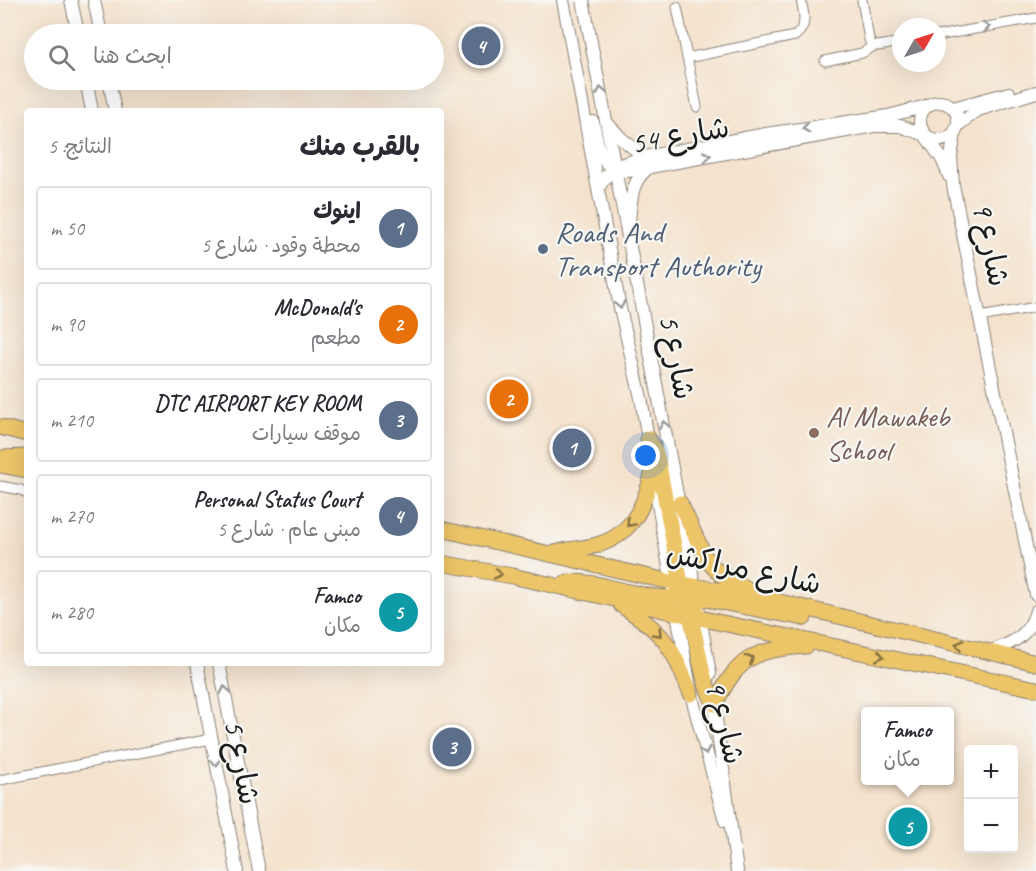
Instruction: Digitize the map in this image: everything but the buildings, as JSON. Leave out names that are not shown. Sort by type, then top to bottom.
[{"type":"main road","points":[[0,427],[24,433]]},
{"type":"main road","points":[[648,438],[657,455],[685,599],[697,639],[706,685],[715,704]]},
{"type":"main road","points":[[0,458],[24,457]]},
{"type":"main road","points":[[0,465],[24,469]]},
{"type":"main road","points":[[551,554],[596,545],[626,529],[640,511],[653,471]]},
{"type":"main road","points":[[680,503],[701,550],[713,567],[729,579],[767,599]]},
{"type":"main road","name":"شارع مراكش","points":[[444,530],[551,554],[823,645],[1036,689]]},
{"type":"main road","name":"شارع مراكش","points":[[444,564],[611,598],[767,599],[1036,663]]},
{"type":"main road","points":[[554,585],[586,581],[656,596],[706,599],[808,619],[826,620],[842,617]]},
{"type":"main road","points":[[611,598],[661,634],[677,659],[691,694]]},
{"type":"main road","points":[[715,704],[728,678],[736,669],[758,654],[771,649],[823,645]]},
{"type":"street","points":[[71,0],[76,24]]},
{"type":"street","points":[[94,0],[99,24]]},
{"type":"street","name":"شارع 5","points":[[583,0],[680,503],[685,599]]},
{"type":"street","points":[[687,58],[795,36],[804,25],[801,0]]},
{"type":"street","points":[[862,0],[869,42],[874,46]]},
{"type":"street","points":[[564,4],[575,37],[601,155],[607,165],[615,169],[600,182],[598,188]]},
{"type":"street","name":"شارع 5","points":[[564,4],[622,316],[641,398],[653,471],[685,599]]},
{"type":"street","points":[[677,7],[697,107]]},
{"type":"street","points":[[946,34],[1036,18]]},
{"type":"street","points":[[825,61],[862,53],[874,46],[892,43]]},
{"type":"street","points":[[88,90],[92,108]]},
{"type":"street","points":[[112,90],[115,108]]},
{"type":"street","points":[[953,108],[1016,92],[1035,92]]},
{"type":"street","points":[[956,129],[957,116],[953,108],[942,102],[926,106],[919,118],[921,130],[926,137],[940,141],[946,139],[978,110],[1035,92]]},
{"type":"street","name":"شارع 54","points":[[647,162],[766,134],[888,116],[926,106]]},
{"type":"street","points":[[607,122],[647,162],[631,192],[630,217],[626,229]]},
{"type":"street","name":"شارع 54","points":[[615,169],[626,162],[647,162],[874,126],[900,126],[926,137]]},
{"type":"street","name":"شارع 9","points":[[956,129],[951,157],[953,185],[1036,595]]},
{"type":"street","name":"شارع 9","points":[[926,137],[942,159],[953,185]]},
{"type":"street","points":[[980,317],[1036,307]]},
{"type":"street","points":[[0,486],[24,492]]},
{"type":"street","name":"شارع 9","points":[[685,599],[691,694],[710,771],[732,842]]},
{"type":"street","points":[[988,652],[1020,638],[1029,628],[1036,611]]},
{"type":"street","name":"شارع 5","points":[[198,666],[237,871]]},
{"type":"street","name":"شارع 5","points":[[220,666],[259,871]]},
{"type":"street","name":"شارع 9","points":[[715,704],[737,871]]},
{"type":"street","points":[[0,780],[211,739]]},
{"type":"street","points":[[228,824],[239,819],[250,823]]},
{"type":"place","name":"Personal Status Court","points":[[481,46]]},
{"type":"place","name":"Roads And Transport Authority","points":[[543,249]]},
{"type":"place","name":"McDonald's","points":[[509,399]]},
{"type":"place","name":"Al Mawakeb School","points":[[814,433]]},
{"type":"place","name":"اينوك","points":[[572,448]]},
{"type":"place","name":"DTC AIRPORT KEY ROOM","points":[[452,747]]},
{"type":"place","name":"Famco","points":[[908,827]]}]
